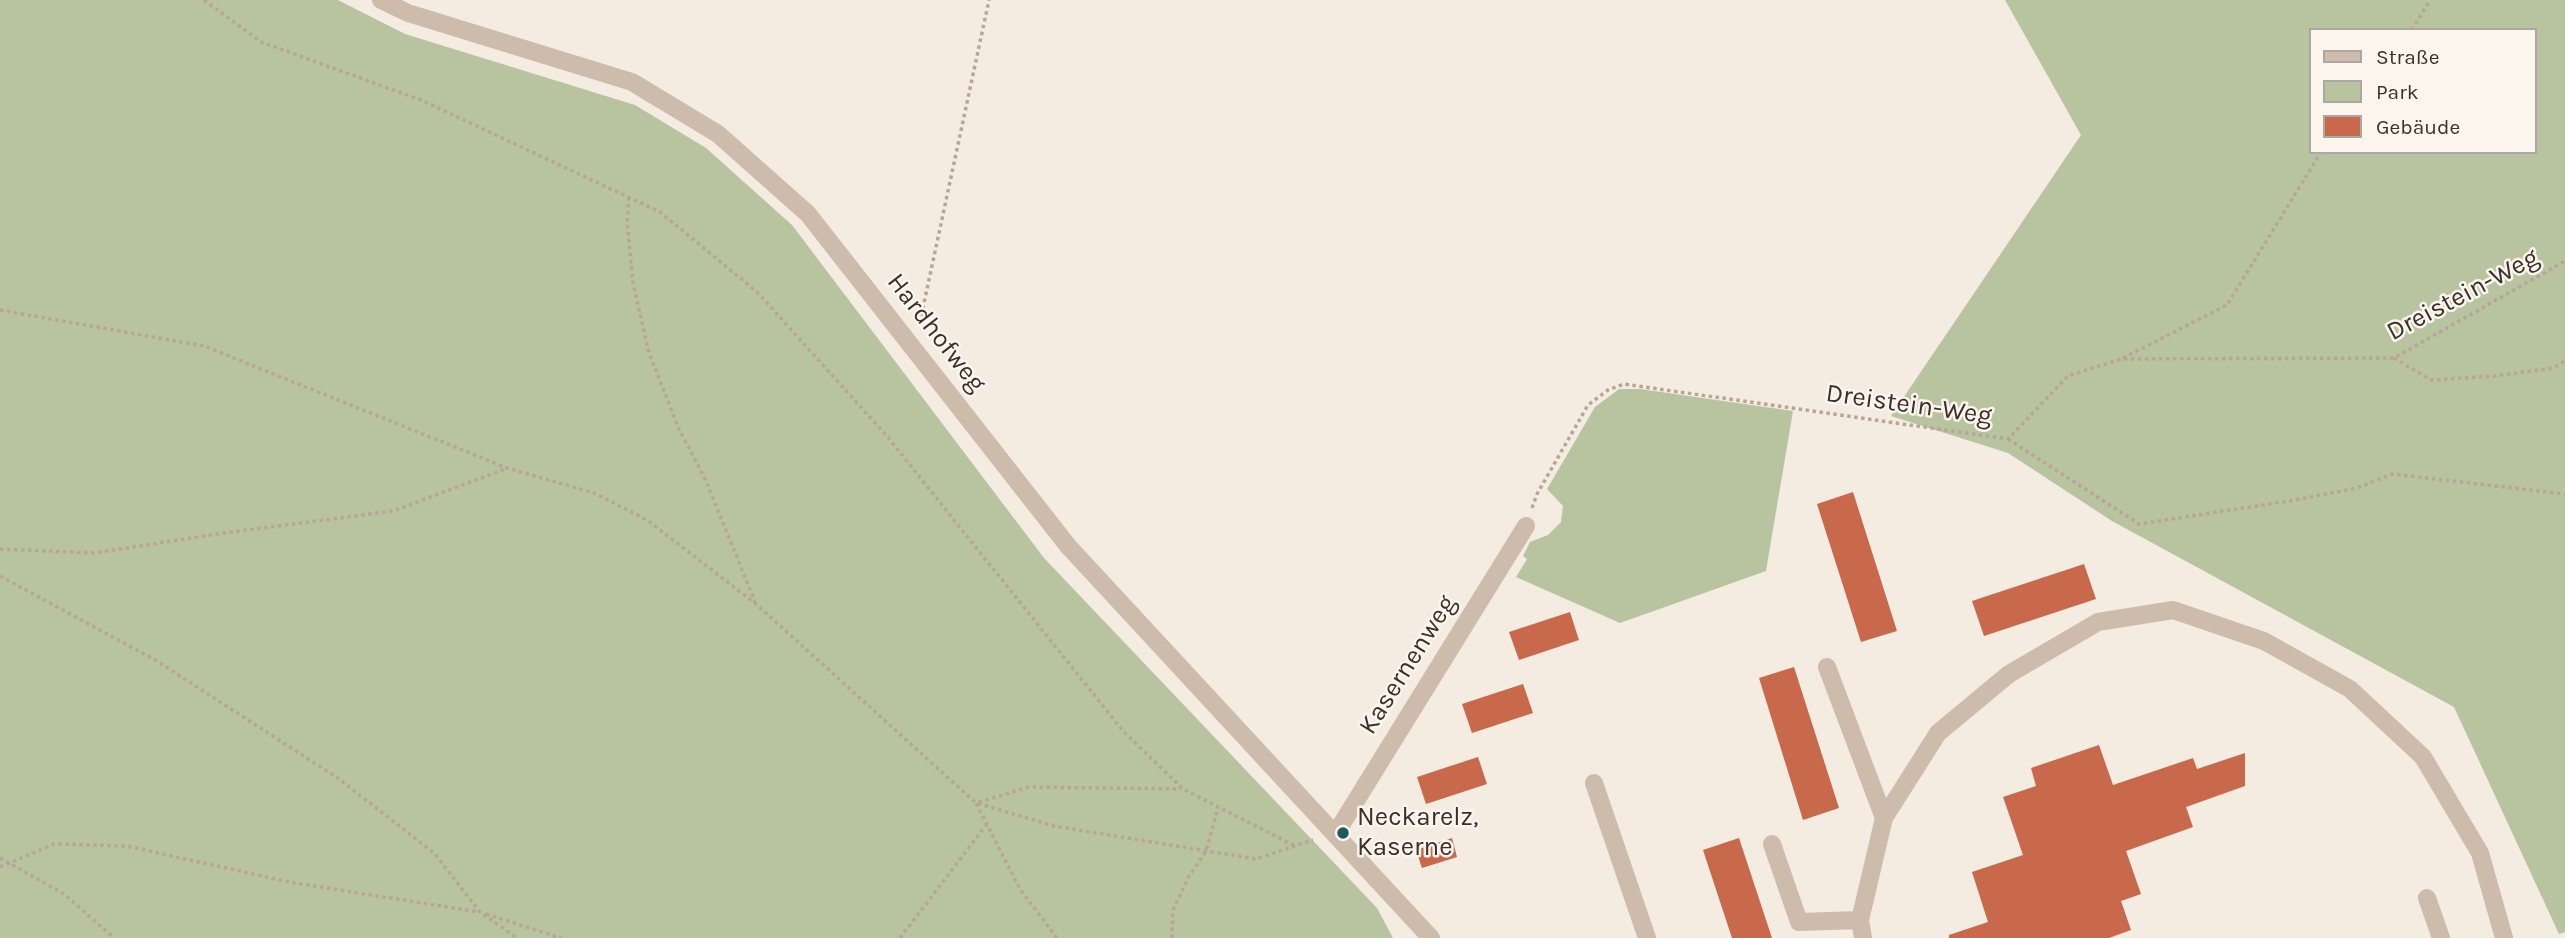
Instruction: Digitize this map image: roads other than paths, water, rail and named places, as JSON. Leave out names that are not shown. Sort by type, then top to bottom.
[{"type":"street","name":"Hardhofweg","points":[[381,0],[408,13],[632,82],[718,134],[808,214],[1068,546],[1341,839]]},
{"type":"street","name":"Kasernenweg","points":[[1341,839],[1526,526]]},
{"type":"street","points":[[1863,938],[1860,920],[1884,818],[1938,733],[2009,674],[2098,622],[2173,610],[2264,641],[2350,689],[2423,757],[2480,853],[2504,938]]},
{"type":"street","points":[[1827,667],[1884,818]]},
{"type":"street","points":[[1594,783],[1647,938]]},
{"type":"street","points":[[1341,839],[1431,938]]},
{"type":"street","points":[[1772,844],[1799,922],[1860,920]]},
{"type":"street","points":[[2427,898],[2441,938]]},
{"type":"place","name":"Neckarelz, Kaserne","points":[[1343,833]]}]
